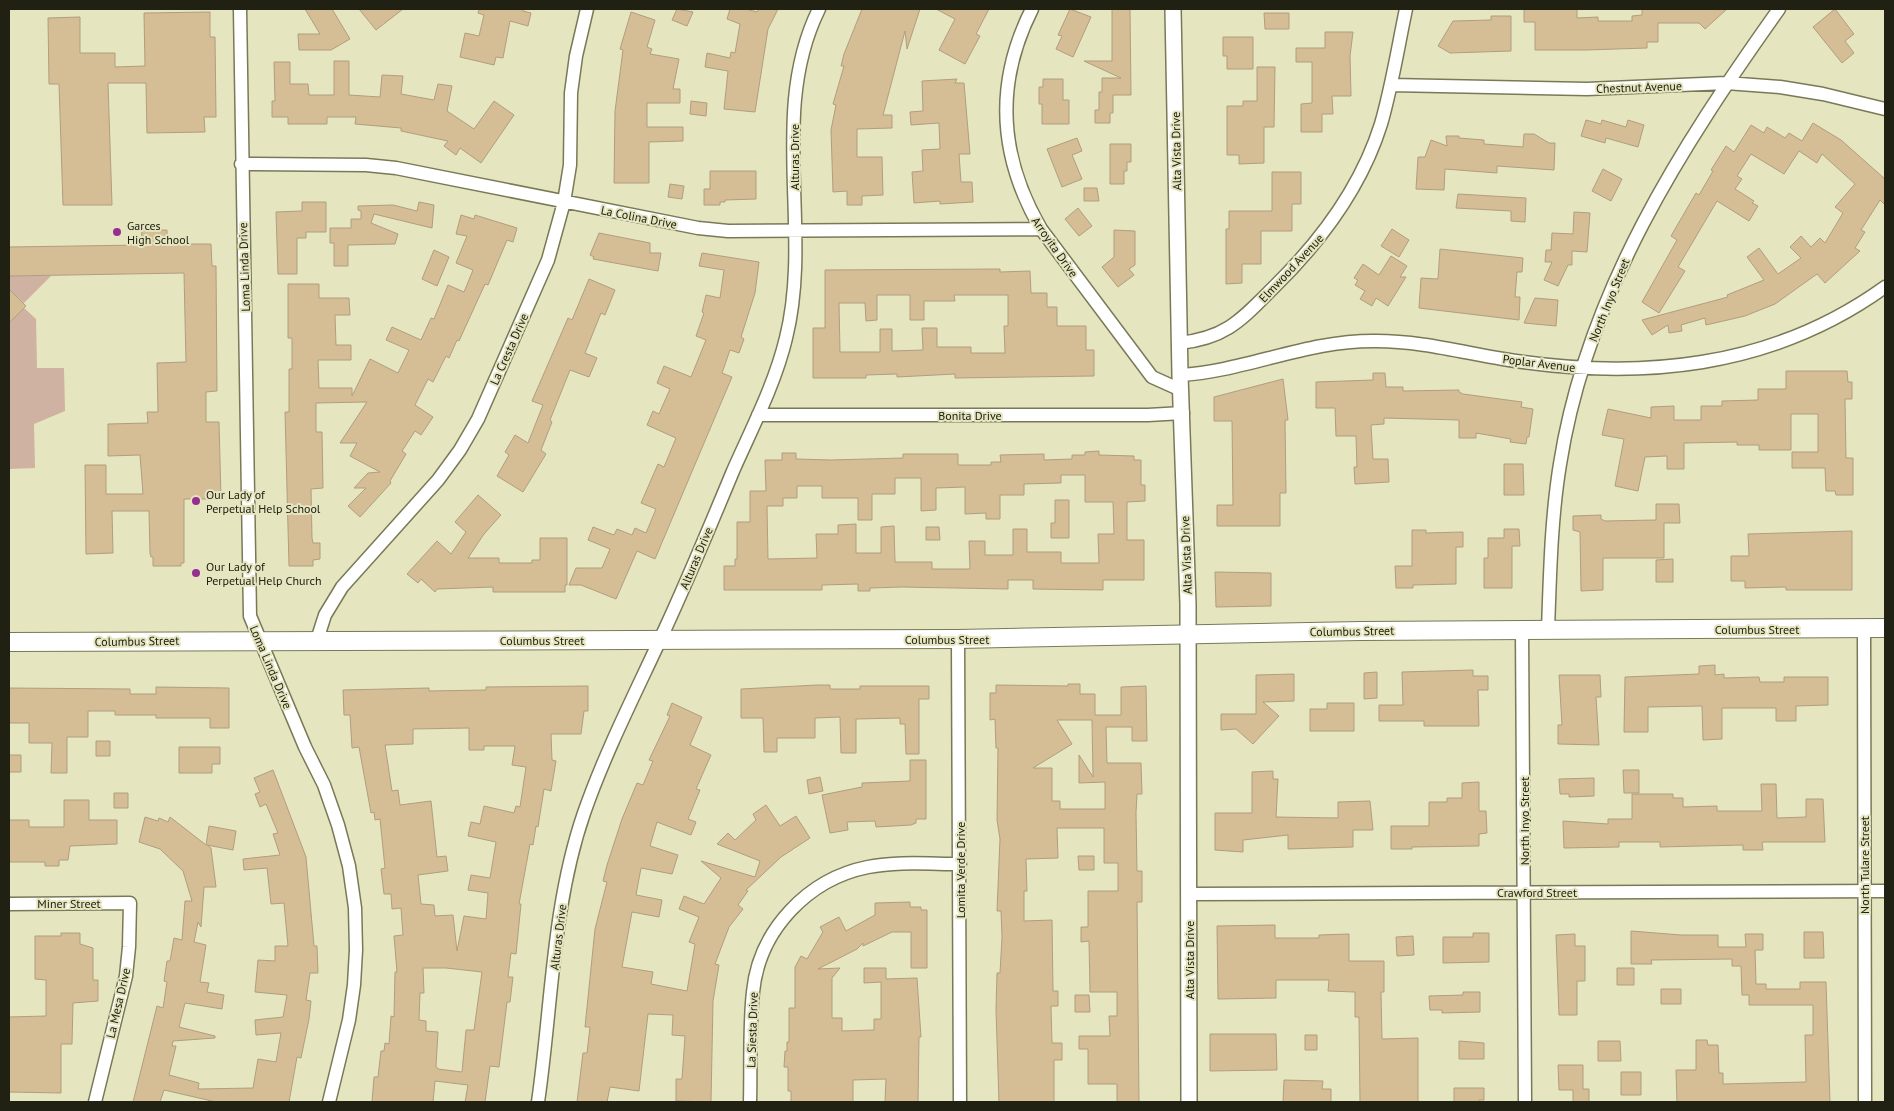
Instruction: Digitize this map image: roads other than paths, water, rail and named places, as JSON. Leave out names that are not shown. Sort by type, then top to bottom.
[{"type":"main road","name":"Columbus Street","points":[[9,642],[958,639],[1188,636],[1361,631],[1885,628]]},
{"type":"street","name":"Loma Linda Drive","points":[[240,9],[241,164],[250,616],[258,640],[271,663],[298,731],[324,785],[338,825],[349,866],[354,908],[356,950],[354,985],[349,1020],[329,1102]]},
{"type":"street","name":"La Cresta Drive","points":[[317,640],[325,615],[342,587],[438,480],[460,450],[478,418],[548,260],[564,202],[570,165],[575,65],[587,9]]},
{"type":"street","name":"Alturas Drive","points":[[538,1102],[560,912],[569,863],[597,779],[758,415],[787,337],[794,278],[794,113],[797,83],[804,50],[820,9]]},
{"type":"street","name":"Arroyita Drive","points":[[1032,9],[1022,27],[1013,55],[1007,84],[1005,118],[1009,151],[1016,179],[1028,207],[1041,229],[1152,377],[1181,390]]},
{"type":"street","name":"Alta Vista Drive","points":[[1173,9],[1179,343],[1183,413],[1188,636],[1189,1102]]},
{"type":"street","name":"Elmwood Avenue","points":[[1179,343],[1203,341],[1238,324],[1304,258],[1328,228],[1358,178],[1380,125],[1391,85],[1406,9]]},
{"type":"street","name":"North Inyo Street","points":[[1548,630],[1554,509],[1569,418],[1583,369],[1601,318],[1645,218],[1670,171],[1726,83],[1779,9]]},
{"type":"street","name":"Chestnut Avenue","points":[[1391,85],[1587,89],[1726,83],[1815,92],[1885,109]]},
{"type":"street","name":"La Colina Drive","points":[[241,164],[366,165],[396,168],[698,228],[728,231],[1041,229]]},
{"type":"street","name":"Poplar Avenue","points":[[1180,375],[1203,373],[1301,348],[1338,343],[1376,341],[1413,343],[1502,359],[1583,369],[1629,370],[1674,367],[1720,360],[1802,335],[1838,318],[1885,287]]},
{"type":"street","name":"Bonita Drive","points":[[758,415],[1139,415],[1183,413]]},
{"type":"street","name":"North Tulare Street","points":[[1864,628],[1865,1102]]},
{"type":"street","name":"North Inyo Street","points":[[1522,631],[1525,1102]]},
{"type":"street","name":"Lomita Verde Drive","points":[[958,639],[960,1102]]},
{"type":"street","name":"La Siesta Drive","points":[[750,1102],[754,983],[764,948],[788,911],[807,894],[827,881],[869,866],[960,864]]},
{"type":"street","name":"Crawford Street","points":[[1188,894],[1885,891]]},
{"type":"street","name":"Miner Street","points":[[9,904],[130,903]]},
{"type":"street","name":"La Mesa Drive","points":[[95,1102],[126,976],[130,903]]},
{"type":"place","name":"Garces High School","points":[[117,232]]},
{"type":"place","name":"Our Lady of Perpetual Help School","points":[[196,501]]},
{"type":"place","name":"Our Lady of Perpetual Help Church","points":[[196,573]]}]
